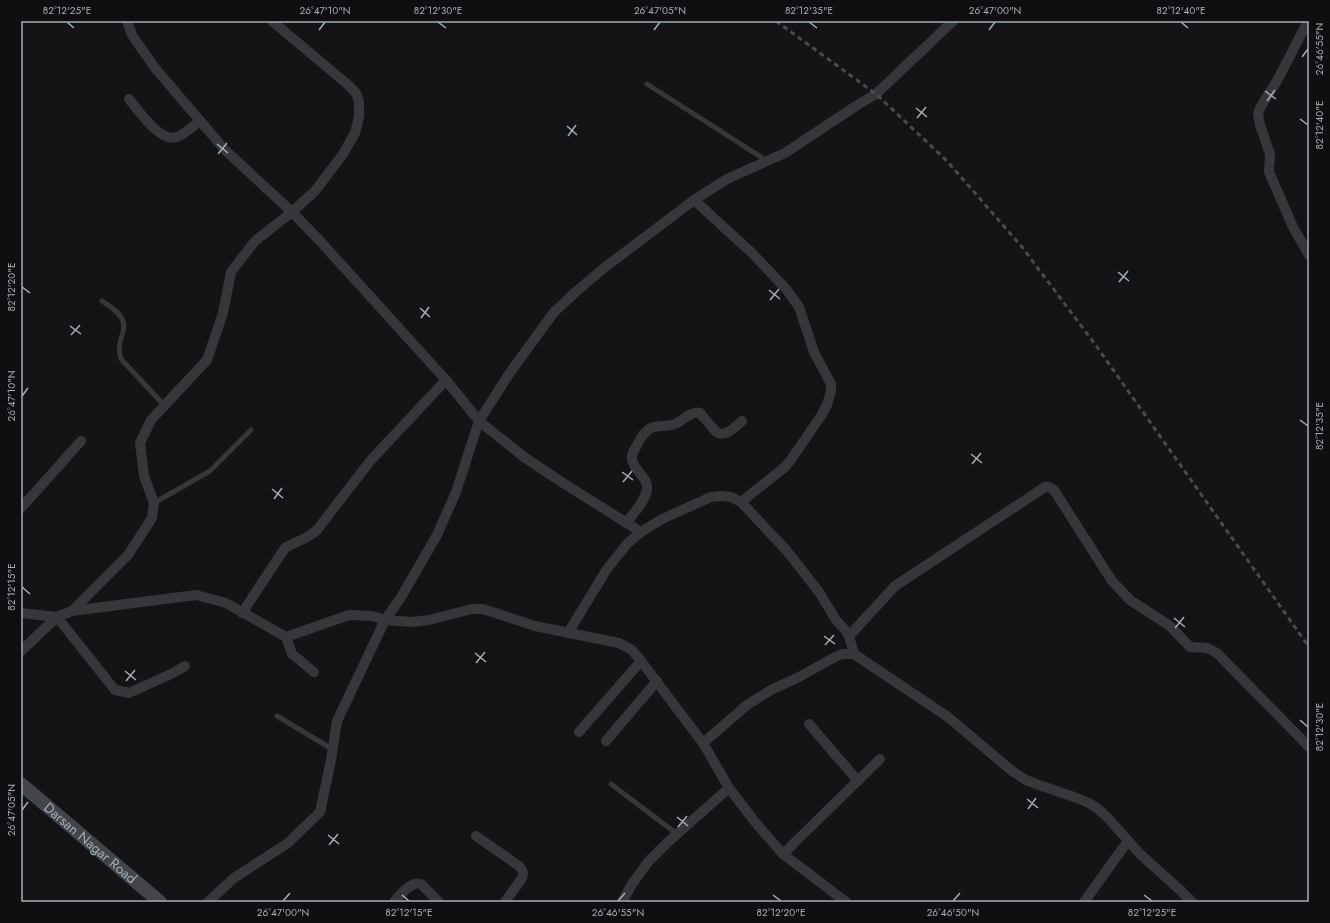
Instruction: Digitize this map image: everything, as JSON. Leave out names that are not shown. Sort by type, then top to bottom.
[{"type":"street","points":[[127,21],[132,35],[155,68],[225,150],[292,212],[320,241],[446,380],[479,421],[524,457],[560,482],[641,532]]},
{"type":"street","points":[[21,651],[58,618],[72,611],[128,555],[152,518],[154,503],[144,476],[140,443],[151,420],[207,360],[223,313],[231,272],[254,241],[292,212],[315,191],[343,154],[355,133],[359,117],[359,102],[356,93],[272,21]]},
{"type":"street","points":[[208,902],[234,878],[288,842],[320,812],[337,721],[385,620],[400,599],[437,534],[456,492],[479,421],[509,374],[554,312],[604,268],[694,200],[727,179],[785,153],[876,94],[953,21]]},
{"type":"street","points":[[1307,21],[1258,114],[1260,125],[1270,154],[1269,172],[1300,242],[1309,255]]},
{"type":"street","points":[[129,99],[156,131],[170,138],[178,137],[200,121]]},
{"type":"street","points":[[694,200],[752,253],[787,290],[799,307],[804,320],[808,340],[831,384],[831,392],[827,405],[790,461],[785,467],[741,502]]},
{"type":"street","points":[[242,613],[285,548],[311,536],[317,530],[371,460],[446,380]]},
{"type":"street","points":[[626,523],[646,496],[647,484],[645,479],[633,464],[632,454],[639,441],[652,427],[678,424],[693,413],[697,413],[700,414],[719,434],[726,433],[742,421]]},
{"type":"street","points":[[21,508],[81,441]]},
{"type":"street","points":[[849,636],[895,586],[1045,487],[1049,487],[1054,490],[1112,581],[1130,600],[1170,626],[1190,647],[1212,650],[1217,653],[1309,747]]},
{"type":"street","points":[[568,633],[607,569],[628,544],[641,532],[662,519],[711,497],[721,496],[731,497],[741,502],[787,551],[819,592],[836,620],[849,636],[854,654]]},
{"type":"street","points":[[72,611],[196,595],[226,603],[286,638],[292,654],[314,672]]},
{"type":"street","points":[[286,638],[349,615],[372,616],[385,620],[412,622],[429,620],[472,609],[483,609],[535,626],[619,643],[632,650],[657,681],[703,743],[729,788],[755,822],[783,854],[846,902]]},
{"type":"street","points":[[21,613],[58,618],[116,690],[129,693],[185,666]]},
{"type":"street","points":[[703,743],[747,705],[771,690],[799,677],[835,657],[842,654],[854,654],[948,717],[1012,771],[1026,780],[1077,798],[1098,809],[1140,854],[1192,902]]},
{"type":"street","points":[[579,732],[641,661]]},
{"type":"street","points":[[606,741],[657,681]]},
{"type":"street","points":[[809,724],[858,781]]},
{"type":"street","points":[[783,854],[880,759]]},
{"type":"street","name":"Darsan Nagar Road","points":[[21,784],[160,902]]},
{"type":"street","points":[[622,902],[632,884],[648,862],[676,834],[729,788]]},
{"type":"street","points":[[476,836],[523,870],[524,874],[522,878],[504,902]]},
{"type":"street","points":[[1084,902],[1128,841]]},
{"type":"street","points":[[394,902],[412,884],[418,883],[421,884],[439,902]]},
{"type":"lane","points":[[647,84],[767,161]]},
{"type":"lane","points":[[102,301],[117,312],[123,320],[123,331],[119,344],[121,359],[164,405]]},
{"type":"lane","points":[[154,503],[210,471],[251,430]]},
{"type":"lane","points":[[277,716],[332,750]]},
{"type":"lane","points":[[611,784],[676,834]]},
{"type":"railway","points":[[776,21],[876,94],[947,161],[1022,247],[1097,347],[1309,647]]}]
